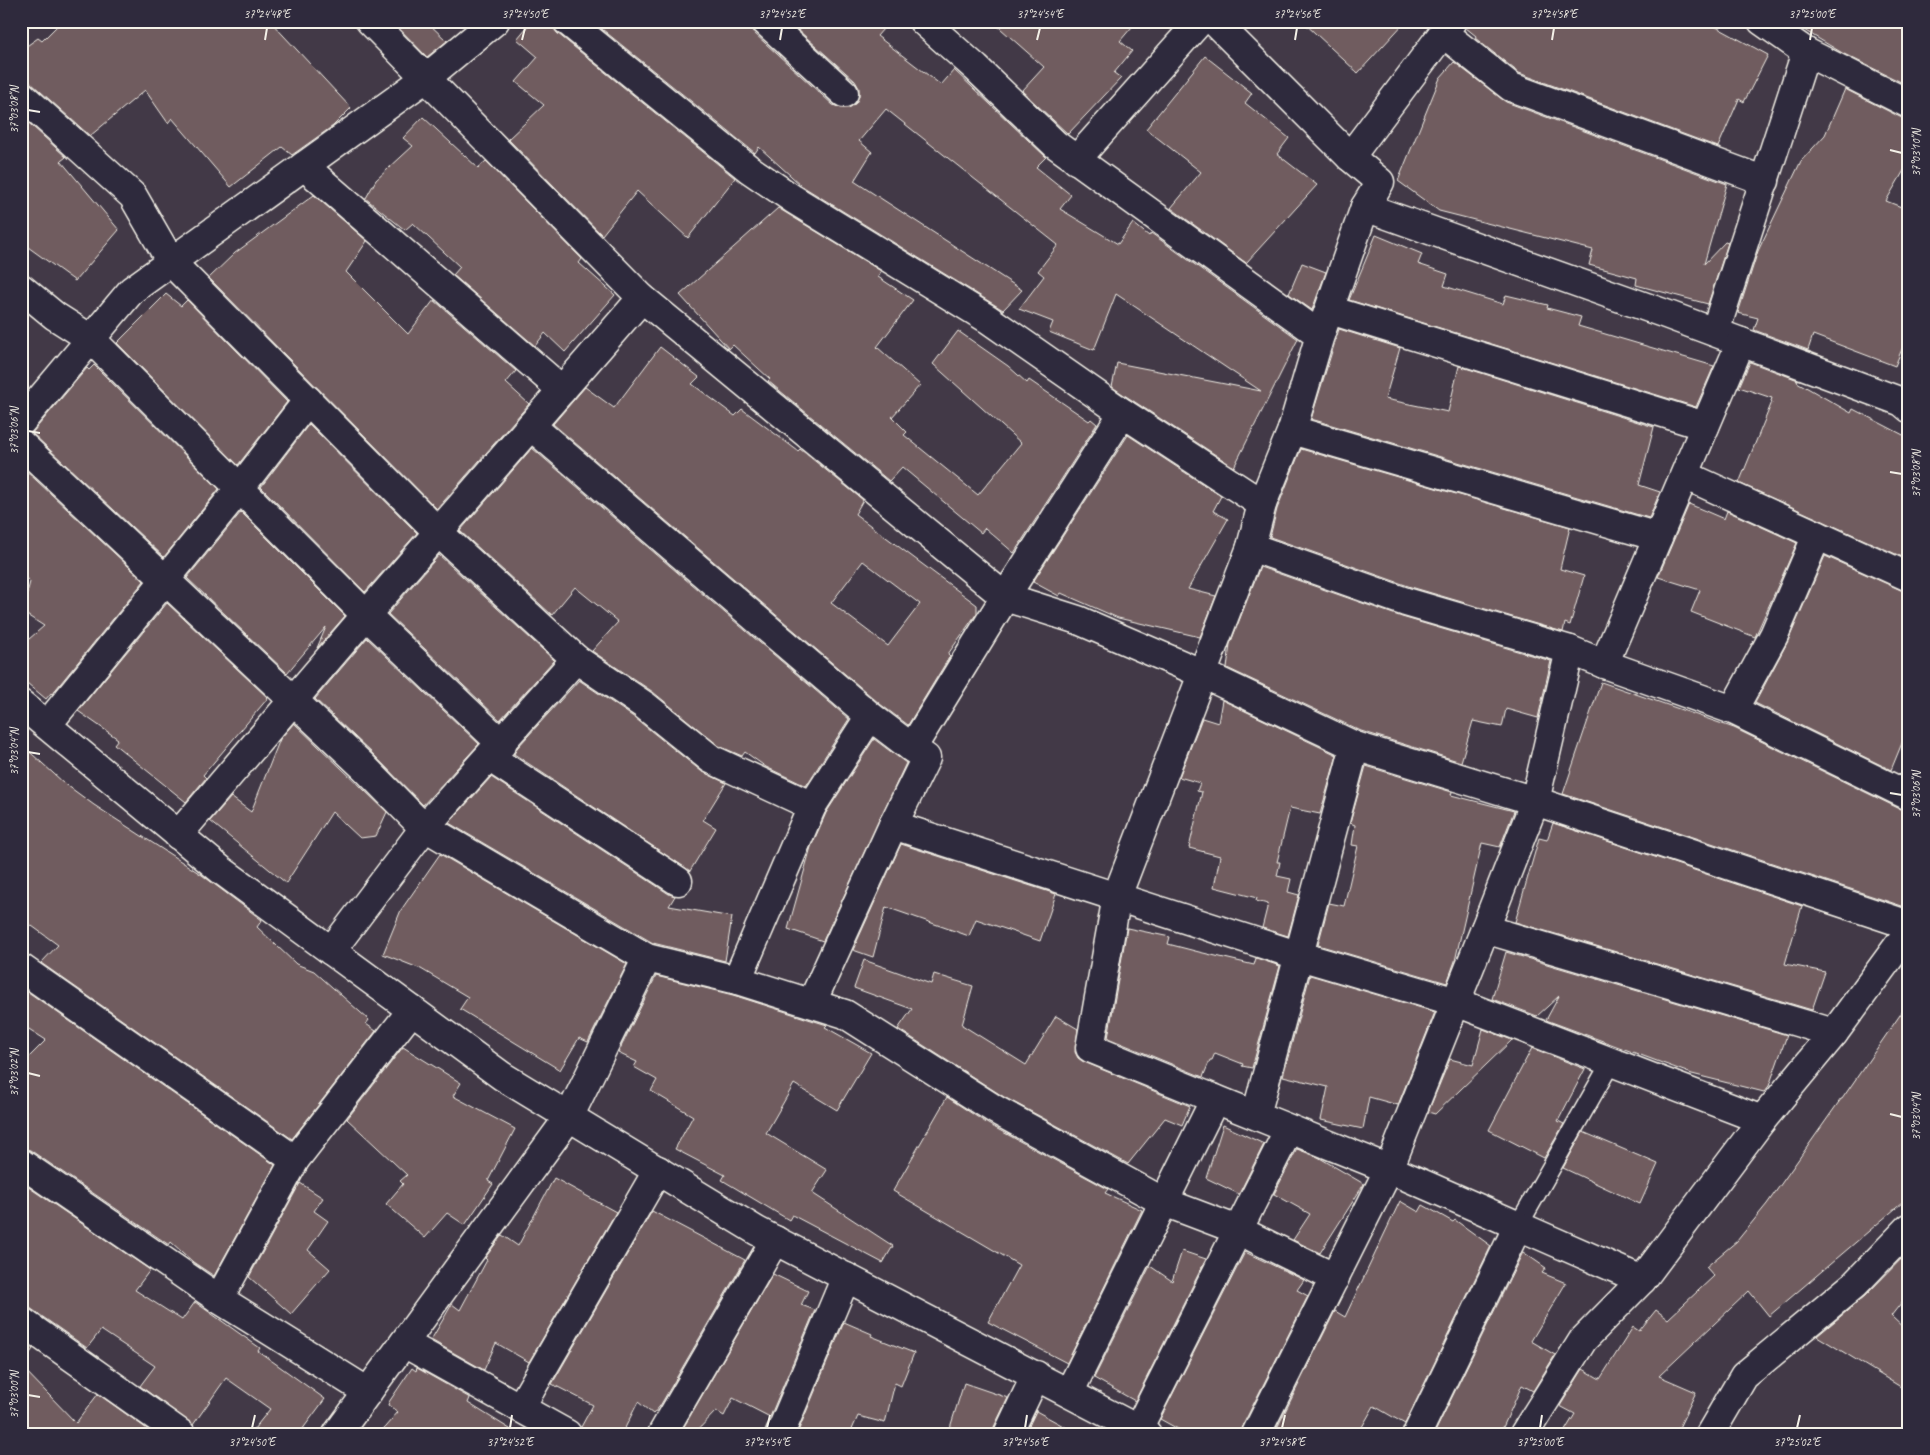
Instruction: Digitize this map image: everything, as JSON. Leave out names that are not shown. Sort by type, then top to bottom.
[{"type":"street","points":[[370,21],[642,298],[1005,597],[1078,620],[1201,673],[1355,746],[1535,801],[1909,925]]},
{"type":"street","points":[[21,422],[132,290],[426,78],[495,21]]},
{"type":"street","points":[[567,21],[749,169],[793,199],[988,320],[1123,413],[1262,504]]},
{"type":"street","points":[[765,21],[844,93]]},
{"type":"street","points":[[923,21],[976,68],[1055,144],[1320,335]]},
{"type":"street","points":[[1076,160],[1200,21]]},
{"type":"street","points":[[1214,21],[1350,157],[1380,182],[1365,207],[1320,335],[1292,430],[1262,504],[1251,547],[1201,673],[1117,896],[1090,1048],[1389,1169],[1642,1280]]},
{"type":"street","points":[[1762,21],[1806,52],[1909,104]]},
{"type":"street","points":[[1350,157],[1448,27],[1511,87],[1765,181]]},
{"type":"street","points":[[1714,332],[1806,52]]},
{"type":"street","points":[[21,95],[133,196],[171,262],[438,532],[576,659],[644,705],[711,760],[812,806]]},
{"type":"street","points":[[304,166],[562,390]]},
{"type":"street","points":[[1365,207],[1714,332],[1902,402],[1909,408]]},
{"type":"street","points":[[21,288],[55,316],[91,339],[366,615],[496,750],[678,882]]},
{"type":"street","points":[[178,835],[366,615],[642,298]]},
{"type":"street","points":[[1330,310],[1706,426]]},
{"type":"street","points":[[1604,664],[1741,342]]},
{"type":"street","points":[[47,725],[240,488],[308,400]]},
{"type":"street","points":[[912,748],[1005,597],[1123,413]]},
{"type":"street","points":[[531,426],[870,716],[926,758],[812,1002]]},
{"type":"street","points":[[1292,430],[1658,537]]},
{"type":"street","points":[[21,444],[425,827],[647,958],[737,980],[812,1002],[845,1014],[996,1110],[1164,1202],[1238,1230],[1334,1278]]},
{"type":"street","points":[[1685,475],[1909,577]]},
{"type":"street","points":[[1733,710],[1774,635],[1817,534]]},
{"type":"street","points":[[1251,547],[1406,602],[1570,650],[1733,710],[1909,796]]},
{"type":"street","points":[[1256,1434],[1389,1169],[1456,1002],[1535,801],[1570,650]]},
{"type":"street","points":[[331,951],[425,827],[576,659]]},
{"type":"street","points":[[21,704],[221,870],[502,1076],[775,1240],[1143,1431],[1238,1230],[1289,1129]]},
{"type":"street","points":[[737,980],[812,806],[870,716]]},
{"type":"street","points":[[1256,1115],[1355,746]]},
{"type":"street","points":[[893,826],[1300,956],[1456,1002],[1762,1120]]},
{"type":"street","points":[[1485,928],[1834,1033]]},
{"type":"street","points":[[1524,1434],[1583,1340],[1642,1280],[1762,1120],[1834,1033],[1909,930]]},
{"type":"street","points":[[337,1434],[569,1117],[647,958]]},
{"type":"street","points":[[21,968],[295,1160]]},
{"type":"street","points":[[219,1299],[295,1160],[412,1010]]},
{"type":"street","points":[[1069,1394],[1215,1099]]},
{"type":"street","points":[[21,1163],[219,1299],[368,1392]]},
{"type":"street","points":[[520,1408],[658,1170]]},
{"type":"street","points":[[1417,1434],[1518,1226]]},
{"type":"street","points":[[1710,1434],[1744,1376],[1854,1285],[1909,1228]]},
{"type":"street","points":[[662,1434],[775,1240]]},
{"type":"street","points":[[780,1434],[846,1277]]},
{"type":"street","points":[[21,1321],[181,1434]]},
{"type":"street","points":[[404,1343],[567,1434]]},
{"type":"street","points":[[1008,1434],[1036,1375]]},
{"type":"lane","points":[[1518,1226],[1611,1062]]},
{"type":"building","points":[[62,21],[270,21],[351,108],[333,126],[292,155],[282,147],[231,187],[172,118],[168,123],[145,90],[90,136],[31,83],[21,80],[21,50],[38,38],[42,41]]},
{"type":"building","points":[[392,21],[426,21],[447,41],[427,57]]},
{"type":"building","points":[[532,21],[552,21],[557,33],[735,178],[688,238],[637,191],[602,235],[508,139],[544,105],[516,82],[538,57],[517,39]]},
{"type":"building","points":[[592,21],[750,21],[750,26],[754,33],[833,105],[849,108],[856,103],[859,96],[859,88],[855,81],[788,21],[890,21],[877,36],[941,85],[954,70],[1046,157],[1036,167],[1071,195],[1060,209],[1118,244],[1133,223],[1149,236],[1151,233],[1298,339],[1234,467],[1112,387],[1117,363],[1261,391],[1116,294],[1094,350],[1049,332],[1053,322],[1019,309],[1044,276],[1038,271],[1058,245],[886,109],[859,141],[872,152],[854,181],[1022,290],[1003,310],[802,186],[759,147],[755,153]]},
{"type":"building","points":[[992,21],[1137,21],[1120,41],[1132,51],[1114,73],[1121,78],[1068,134],[1022,91],[1044,67]]},
{"type":"building","points":[[1302,21],[1406,21],[1358,73]]},
{"type":"building","points":[[1467,21],[1705,21],[1768,55],[1744,102],[1739,99],[1718,147],[1519,73],[1475,38],[1476,36],[1466,28]]},
{"type":"building","points":[[1789,21],[1909,21],[1909,86],[1844,54]]},
{"type":"building","points":[[1205,56],[1252,93],[1245,103],[1289,138],[1277,154],[1317,185],[1246,263],[1171,208],[1201,172],[1146,129]]},
{"type":"building","points":[[1454,62],[1506,102],[1727,184],[1704,264],[1725,242],[1728,243],[1708,304],[1636,285],[1637,278],[1589,265],[1593,250],[1439,211],[1398,181],[1440,78]]},
{"type":"building","points":[[1845,89],[1902,118],[1909,119],[1909,162],[1886,201],[1909,210],[1909,332],[1895,366],[1813,335],[1808,350],[1754,330],[1758,318],[1738,313],[1758,251],[1801,161],[1825,135]]},
{"type":"building","points":[[21,116],[66,157],[61,161],[119,230],[75,281],[21,242]]},
{"type":"building","points":[[423,117],[478,168],[486,161],[582,259],[579,263],[615,295],[565,352],[545,333],[535,346],[453,275],[460,267],[413,223],[405,230],[365,198],[376,180],[413,146],[403,138]]},
{"type":"building","points":[[314,195],[367,241],[346,272],[408,334],[434,300],[516,371],[506,383],[529,404],[437,509],[209,278],[235,253]]},
{"type":"building","points":[[778,208],[881,271],[878,277],[913,300],[877,347],[920,385],[892,417],[907,432],[904,435],[978,495],[1021,443],[933,364],[958,331],[1008,366],[1027,383],[1029,380],[1089,421],[1091,419],[1097,424],[1014,553],[985,528],[981,533],[902,467],[889,481],[768,381],[770,379],[733,345],[729,349],[680,295]]},
{"type":"building","points":[[1376,235],[1422,254],[1418,264],[1448,274],[1444,286],[1503,304],[1506,295],[1548,305],[1547,308],[1581,317],[1578,326],[1714,366],[1696,407],[1349,300]]},
{"type":"building","points":[[1302,263],[1326,272],[1312,310],[1289,294]]},
{"type":"building","points":[[166,294],[181,306],[187,300],[287,402],[238,465],[117,343]]},
{"type":"building","points":[[1339,329],[1400,348],[1385,399],[1448,412],[1459,366],[1654,427],[1639,485],[1660,492],[1649,518],[1311,419]]},
{"type":"building","points":[[660,347],[699,377],[692,384],[735,416],[742,409],[798,451],[800,449],[863,500],[855,514],[977,605],[977,613],[948,654],[950,656],[908,725],[880,704],[553,424],[585,387],[614,408]],"holes":[[[863,561],[920,604],[888,646],[831,603]]]},
{"type":"building","points":[[1750,362],[1798,380],[1797,382],[1851,413],[1853,409],[1909,438],[1909,560],[1739,483],[1772,402],[1772,398],[1739,387]]},
{"type":"building","points":[[94,365],[219,489],[164,557],[32,433],[87,368],[89,370]]},
{"type":"building","points":[[309,424],[417,533],[365,592],[261,487]]},
{"type":"building","points":[[1128,435],[1221,496],[1213,511],[1228,519],[1188,589],[1216,596],[1200,637],[1118,618],[1061,593],[1059,596],[1033,582]]},
{"type":"building","points":[[532,448],[849,719],[806,786],[766,767],[745,752],[742,756],[719,746],[653,692],[592,651],[618,622],[575,587],[552,615],[460,531]]},
{"type":"building","points":[[1301,449],[1570,527],[1560,569],[1584,576],[1570,625],[1565,623],[1563,632],[1411,587],[1270,537],[1277,509]]},
{"type":"building","points":[[21,466],[144,581],[46,699],[21,678],[21,646],[44,626],[22,612],[30,582],[21,573]]},
{"type":"building","points":[[1689,504],[1724,519],[1727,511],[1797,543],[1755,637],[1691,612],[1700,590],[1658,577]]},
{"type":"building","points":[[241,512],[345,616],[317,648],[326,627],[287,673],[187,578]]},
{"type":"building","points":[[439,555],[554,660],[500,720],[388,614]]},
{"type":"building","points":[[1825,556],[1909,592],[1909,726],[1891,770],[1755,703],[1788,641]]},
{"type":"building","points":[[1260,567],[1402,617],[1551,661],[1538,718],[1506,709],[1502,727],[1473,721],[1461,762],[1361,731],[1227,668],[1230,644]]},
{"type":"building","points":[[167,603],[268,698],[203,775],[206,778],[186,802],[114,744],[118,739],[78,711]]},
{"type":"building","points":[[367,638],[479,744],[423,805],[315,699]]},
{"type":"building","points":[[579,680],[635,718],[701,771],[726,783],[703,820],[716,828],[690,871],[514,754],[517,748]]},
{"type":"building","points":[[1601,682],[1734,728],[1909,812],[1909,897],[1905,907],[1563,794]]},
{"type":"building","points":[[1222,700],[1337,755],[1320,814],[1290,808],[1277,862],[1280,862],[1277,876],[1291,879],[1288,892],[1299,895],[1288,936],[1262,928],[1268,904],[1256,901],[1257,898],[1214,887],[1220,856],[1189,848],[1202,792],[1197,791],[1200,783],[1179,777],[1202,718],[1218,723]]},
{"type":"building","points":[[294,723],[387,812],[376,836],[360,838],[332,812],[286,883],[210,821],[231,797],[251,812],[280,739]]},
{"type":"building","points":[[874,739],[906,763],[823,941],[788,929],[811,847],[826,813]]},
{"type":"building","points":[[21,744],[64,783],[94,805],[202,875],[262,920],[257,927],[296,964],[314,971],[369,1020],[366,1024],[376,1031],[292,1139],[41,963],[58,945],[21,918]]},
{"type":"building","points":[[1366,766],[1452,792],[1451,795],[1514,811],[1500,847],[1482,843],[1455,961],[1447,983],[1318,945],[1329,903],[1344,906],[1358,846],[1352,845],[1355,825],[1350,823]]},
{"type":"building","points":[[491,777],[669,894],[675,896],[669,906],[732,917],[725,961],[653,943],[449,823]]},
{"type":"building","points":[[1553,823],[1802,906],[1785,964],[1825,972],[1812,1010],[1515,922],[1539,838],[1547,840]]},
{"type":"building","points":[[901,844],[1056,894],[1040,941],[976,919],[969,936],[886,907],[873,957],[853,950]]},
{"type":"building","points":[[440,854],[627,964],[588,1042],[579,1038],[560,1070],[460,1009],[468,997],[421,969],[383,954],[401,910]]},
{"type":"building","points":[[1127,928],[1170,937],[1168,944],[1199,952],[1254,965],[1256,958],[1280,966],[1252,1068],[1242,1066],[1243,1064],[1215,1053],[1203,1077],[1108,1038]]},
{"type":"building","points":[[1506,952],[1787,1035],[1769,1086],[1764,1092],[1692,1074],[1546,1020],[1559,996],[1537,1016],[1492,999]]},
{"type":"building","points":[[864,960],[931,984],[934,974],[973,986],[962,1025],[1026,1065],[1056,1016],[1078,1029],[1075,1052],[1078,1058],[1190,1106],[1182,1125],[1165,1118],[1128,1164],[1004,1097],[898,1029],[912,1009],[854,988]]},
{"type":"building","points":[[1310,975],[1435,1012],[1398,1105],[1369,1097],[1363,1129],[1321,1120],[1328,1087],[1283,1076]]},
{"type":"building","points":[[656,976],[733,995],[827,1025],[825,1027],[871,1053],[837,1110],[794,1084],[766,1133],[827,1170],[812,1193],[893,1246],[883,1263],[792,1215],[789,1220],[722,1180],[725,1175],[675,1149],[693,1116],[651,1091],[657,1080],[634,1067],[637,1062],[618,1053]]},
{"type":"building","points":[[21,987],[275,1165],[214,1276],[193,1262],[171,1242],[169,1245],[30,1150],[21,1148],[21,1065],[46,1040],[21,1024]]},
{"type":"building","points":[[1909,1002],[1909,1197],[1769,1316],[1749,1291],[1659,1376],[1696,1392],[1676,1434],[1563,1434],[1575,1414],[1560,1406],[1583,1369],[1600,1379],[1633,1327],[1639,1331],[1656,1310],[1668,1319],[1714,1276],[1706,1267],[1737,1241],[1767,1204]]},
{"type":"building","points":[[1483,1029],[1512,1040],[1435,1114],[1428,1112],[1450,1059],[1473,1065]]},
{"type":"building","points":[[403,1047],[461,1083],[453,1096],[515,1129],[488,1181],[493,1184],[465,1225],[447,1213],[425,1238],[386,1204],[403,1184],[400,1181],[407,1175],[347,1119]]},
{"type":"building","points":[[1532,1048],[1585,1069],[1558,1121],[1564,1124],[1544,1158],[1489,1130]]},
{"type":"building","points":[[947,1097],[988,1124],[1108,1189],[1105,1193],[1142,1210],[1067,1363],[988,1322],[1019,1265],[893,1191]]},
{"type":"building","points":[[1223,1125],[1264,1144],[1239,1194],[1206,1178]]},
{"type":"building","points":[[1583,1132],[1658,1164],[1640,1204],[1563,1168]]},
{"type":"building","points":[[1297,1149],[1318,1157],[1364,1184],[1320,1253],[1293,1240],[1310,1214],[1274,1194]]},
{"type":"building","points":[[554,1178],[616,1212],[529,1362],[496,1343],[484,1370],[431,1340],[452,1304],[460,1310],[487,1260],[485,1258],[502,1235],[518,1246]]},
{"type":"building","points":[[21,1182],[150,1270],[135,1290],[182,1320],[195,1302],[260,1348],[258,1351],[325,1399],[299,1434],[250,1434],[270,1409],[226,1378],[193,1425],[140,1386],[155,1366],[101,1330],[87,1348],[30,1308],[21,1306]]},
{"type":"building","points":[[300,1183],[323,1198],[314,1211],[328,1221],[308,1250],[330,1269],[291,1314],[249,1277]]},
{"type":"building","points":[[1400,1201],[1419,1212],[1423,1205],[1453,1222],[1455,1220],[1491,1246],[1405,1424],[1374,1406],[1358,1434],[1274,1434],[1335,1311],[1345,1317]]},
{"type":"building","points":[[652,1211],[745,1260],[660,1406],[653,1414],[638,1402],[622,1434],[583,1434],[581,1427],[593,1405],[552,1384]]},
{"type":"building","points":[[1182,1251],[1206,1259],[1135,1401],[1094,1378],[1150,1266],[1172,1281]]},
{"type":"building","points":[[1909,1251],[1909,1293],[1891,1316],[1909,1333],[1909,1392],[1817,1336],[1865,1296]]},
{"type":"building","points":[[1245,1252],[1304,1280],[1297,1290],[1308,1296],[1242,1427],[1241,1434],[1187,1434],[1160,1419]]},
{"type":"building","points":[[1523,1252],[1546,1268],[1542,1273],[1566,1283],[1531,1341],[1555,1355],[1533,1391],[1522,1385],[1500,1434],[1434,1434]]},
{"type":"building","points":[[773,1274],[808,1291],[801,1305],[815,1310],[770,1417],[733,1398],[724,1416],[716,1411],[694,1434],[689,1434],[683,1428]]},
{"type":"building","points":[[844,1322],[872,1334],[871,1336],[914,1353],[901,1386],[895,1383],[885,1423],[858,1416],[850,1434],[797,1434]]},
{"type":"building","points":[[21,1340],[33,1349],[21,1365]]},
{"type":"building","points":[[21,1366],[76,1423],[98,1394],[150,1431],[148,1434],[21,1434]]},
{"type":"building","points":[[412,1368],[416,1371],[417,1368],[470,1398],[468,1403],[518,1434],[379,1434],[398,1412],[388,1405]]},
{"type":"building","points":[[964,1383],[1008,1398],[994,1427],[993,1434],[948,1434]]},
{"type":"building","points":[[1036,1411],[1078,1434],[1025,1434]]}]
